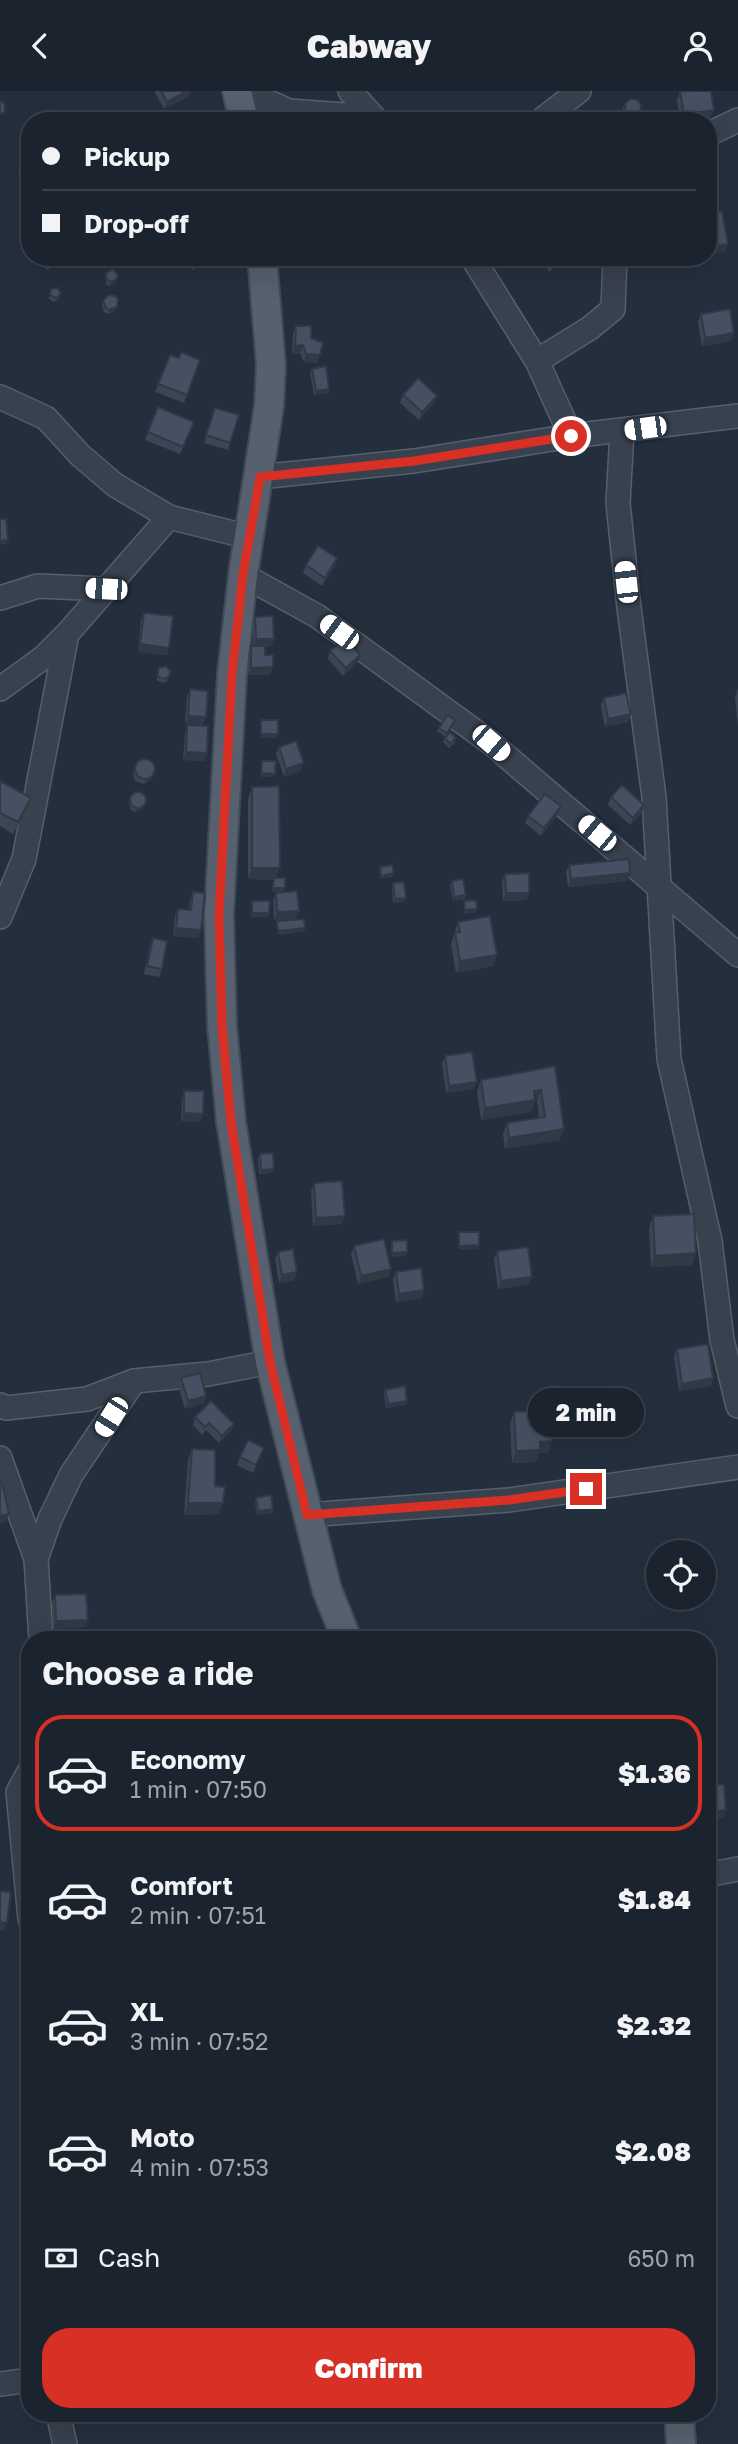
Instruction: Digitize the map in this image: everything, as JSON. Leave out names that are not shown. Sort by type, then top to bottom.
[{"type":"main road","points":[[263,266],[271,365],[269,406],[243,575],[232,674],[219,915],[222,1026],[231,1122],[270,1362],[327,1590],[343,1631]]},
{"type":"main road","points":[[680,2422],[681,2444]]},
{"type":"street","points":[[350,91],[369,112]]},
{"type":"street","points":[[552,112],[579,91]]},
{"type":"street","points":[[240,103],[262,99],[289,111],[300,112]]},
{"type":"street","points":[[717,130],[738,120]]},
{"type":"street","points":[[478,266],[537,361],[571,436]]},
{"type":"street","points":[[537,361],[590,328],[613,309],[615,266]]},
{"type":"street","points":[[0,397],[46,418],[80,455],[115,485],[169,517],[249,537]]},
{"type":"street","points":[[260,477],[414,461],[571,436],[738,416]]},
{"type":"street","points":[[622,431],[618,503],[654,797],[669,1059],[710,1241],[722,1340],[738,1406]]},
{"type":"street","points":[[0,689],[44,657],[67,634],[169,517]]},
{"type":"street","points":[[243,575],[317,616],[491,743],[738,955]]},
{"type":"street","points":[[0,598],[37,586],[106,589]]},
{"type":"street","points":[[0,917],[24,859],[67,634]]},
{"type":"street","points":[[0,1405],[6,1408],[87,1399],[134,1381],[208,1374],[270,1362]]},
{"type":"street","points":[[36,1559],[50,1519],[71,1475],[134,1381]]},
{"type":"street","points":[[0,1458],[36,1559],[40,1631]]},
{"type":"street","points":[[307,1515],[509,1500],[738,1467]]},
{"type":"street","points":[[21,1781],[9,1795],[21,1866]]},
{"type":"street","points":[[716,1873],[738,1869]]},
{"type":"street","points":[[0,2384],[21,2381]]},
{"type":"street","points":[[60,2422],[65,2444]]},
{"type":"building","points":[[161,91],[187,91],[167,102]]},
{"type":"building","points":[[711,91],[714,110],[683,112],[680,92]]},
{"type":"building","points":[[630,99],[636,99],[641,104],[640,112],[625,110],[625,104]]},
{"type":"building","points":[[0,101],[4,103],[5,111],[2,114],[0,113]]},
{"type":"building","points":[[722,211],[728,244],[717,246],[717,212]]},
{"type":"building","points":[[113,269],[118,275],[117,279],[111,282],[107,280],[106,273]]},
{"type":"building","points":[[58,288],[61,294],[56,298],[50,295],[51,289]]},
{"type":"building","points":[[108,295],[116,296],[118,300],[117,307],[109,310],[103,301]]},
{"type":"building","points":[[730,309],[734,333],[705,338],[701,314]]},
{"type":"building","points":[[296,326],[311,326],[311,338],[323,343],[320,355],[306,354],[303,345],[295,346]]},
{"type":"building","points":[[181,352],[200,360],[187,395],[158,384],[170,355],[179,358]]},
{"type":"building","points":[[326,366],[329,389],[316,391],[312,369]]},
{"type":"building","points":[[418,378],[437,396],[422,412],[403,395]]},
{"type":"building","points":[[158,407],[194,422],[183,447],[148,432]]},
{"type":"building","points":[[215,408],[239,415],[230,443],[206,435]]},
{"type":"building","points":[[0,519],[6,519],[8,540],[0,541]]},
{"type":"building","points":[[318,546],[337,558],[325,578],[306,565]]},
{"type":"building","points":[[144,613],[173,616],[169,648],[140,644]]},
{"type":"building","points":[[273,616],[274,639],[256,639],[255,617]]},
{"type":"building","points":[[345,638],[360,655],[346,668],[330,651]]},
{"type":"building","points":[[251,646],[265,646],[265,655],[273,655],[273,667],[251,668]]},
{"type":"building","points":[[166,666],[171,672],[169,676],[166,679],[158,677],[158,668]]},
{"type":"building","points":[[190,689],[208,691],[206,717],[188,716]]},
{"type":"building","points":[[626,693],[631,714],[608,719],[604,698]]},
{"type":"building","points":[[447,715],[455,720],[447,733],[439,728]]},
{"type":"building","points":[[261,720],[278,720],[278,734],[261,734]]},
{"type":"building","points":[[187,725],[208,726],[207,753],[186,752]]},
{"type":"building","points":[[450,732],[456,738],[450,744],[445,738]]},
{"type":"building","points":[[296,741],[304,763],[286,769],[279,747]]},
{"type":"building","points":[[145,759],[152,762],[155,769],[152,776],[145,779],[138,776],[135,769],[138,762]]},
{"type":"building","points":[[262,761],[276,761],[275,774],[261,773]]},
{"type":"building","points":[[0,781],[31,798],[18,822],[0,813]]},
{"type":"building","points":[[622,785],[644,805],[633,818],[611,797]]},
{"type":"building","points":[[279,786],[280,868],[252,868],[252,787]]},
{"type":"building","points":[[138,792],[144,794],[144,806],[138,808],[132,806],[130,800],[132,794]]},
{"type":"building","points":[[545,794],[561,806],[544,828],[528,816]]},
{"type":"building","points":[[629,859],[630,873],[571,879],[569,865]]},
{"type":"building","points":[[392,865],[394,873],[381,876],[380,867]]},
{"type":"building","points":[[529,873],[529,893],[506,893],[505,874]]},
{"type":"building","points":[[274,878],[285,878],[285,888],[273,888]]},
{"type":"building","points":[[463,879],[466,895],[454,897],[452,881]]},
{"type":"building","points":[[404,882],[406,898],[395,899],[393,883]]},
{"type":"building","points":[[297,891],[299,911],[277,912],[276,893]]},
{"type":"building","points":[[193,892],[205,893],[201,930],[176,928],[178,909],[191,910]]},
{"type":"building","points":[[476,900],[477,909],[465,910],[464,901]]},
{"type":"building","points":[[252,901],[270,901],[269,913],[252,913]]},
{"type":"building","points":[[490,916],[497,955],[460,961],[455,933],[460,932],[458,922]]},
{"type":"building","points":[[304,919],[305,928],[278,931],[277,921]]},
{"type":"building","points":[[153,938],[167,941],[162,969],[147,966]]},
{"type":"building","points":[[472,1052],[477,1082],[449,1086],[445,1056]]},
{"type":"building","points":[[555,1066],[564,1129],[509,1138],[507,1123],[545,1117],[541,1090],[534,1091],[535,1100],[485,1108],[481,1080]]},
{"type":"building","points":[[184,1091],[204,1091],[203,1114],[184,1113]]},
{"type":"building","points":[[273,1153],[274,1169],[261,1170],[260,1154]]},
{"type":"building","points":[[342,1181],[345,1216],[316,1218],[314,1183]]},
{"type":"building","points":[[694,1214],[696,1253],[655,1256],[653,1216]]},
{"type":"building","points":[[459,1232],[479,1232],[479,1245],[459,1246]]},
{"type":"building","points":[[384,1239],[391,1269],[361,1276],[354,1246]]},
{"type":"building","points":[[407,1240],[407,1252],[392,1253],[392,1241]]},
{"type":"building","points":[[528,1247],[532,1277],[501,1281],[497,1251]]},
{"type":"building","points":[[293,1249],[297,1272],[282,1275],[278,1252]]},
{"type":"building","points":[[421,1268],[424,1290],[399,1294],[396,1272]]},
{"type":"building","points":[[708,1344],[713,1378],[682,1384],[677,1349]]},
{"type":"building","points":[[200,1373],[206,1396],[188,1401],[181,1378]]},
{"type":"building","points":[[405,1386],[407,1401],[388,1404],[385,1390]]},
{"type":"building","points":[[211,1401],[234,1424],[222,1436],[209,1423],[205,1427],[195,1417]]},
{"type":"building","points":[[550,1410],[552,1441],[540,1442],[540,1450],[516,1451],[514,1412]]},
{"type":"building","points":[[248,1440],[264,1448],[256,1465],[240,1457]]},
{"type":"building","points":[[192,1449],[215,1450],[215,1486],[225,1487],[223,1503],[188,1503]]},
{"type":"building","points":[[0,1482],[9,1514],[0,1516]]},
{"type":"building","points":[[271,1495],[273,1509],[258,1511],[256,1498]]},
{"type":"building","points":[[86,1594],[88,1620],[56,1621],[55,1595]]},
{"type":"building","points":[[724,1784],[726,1810],[716,1811],[716,1785]]},
{"type":"building","points":[[0,1891],[11,1892],[7,1923],[0,1922]]},
{"type":"route","points":[[571,436],[414,461],[260,477],[243,575],[232,674],[219,915],[222,1026],[231,1122],[270,1362],[307,1515],[509,1500],[586,1489]]}]
